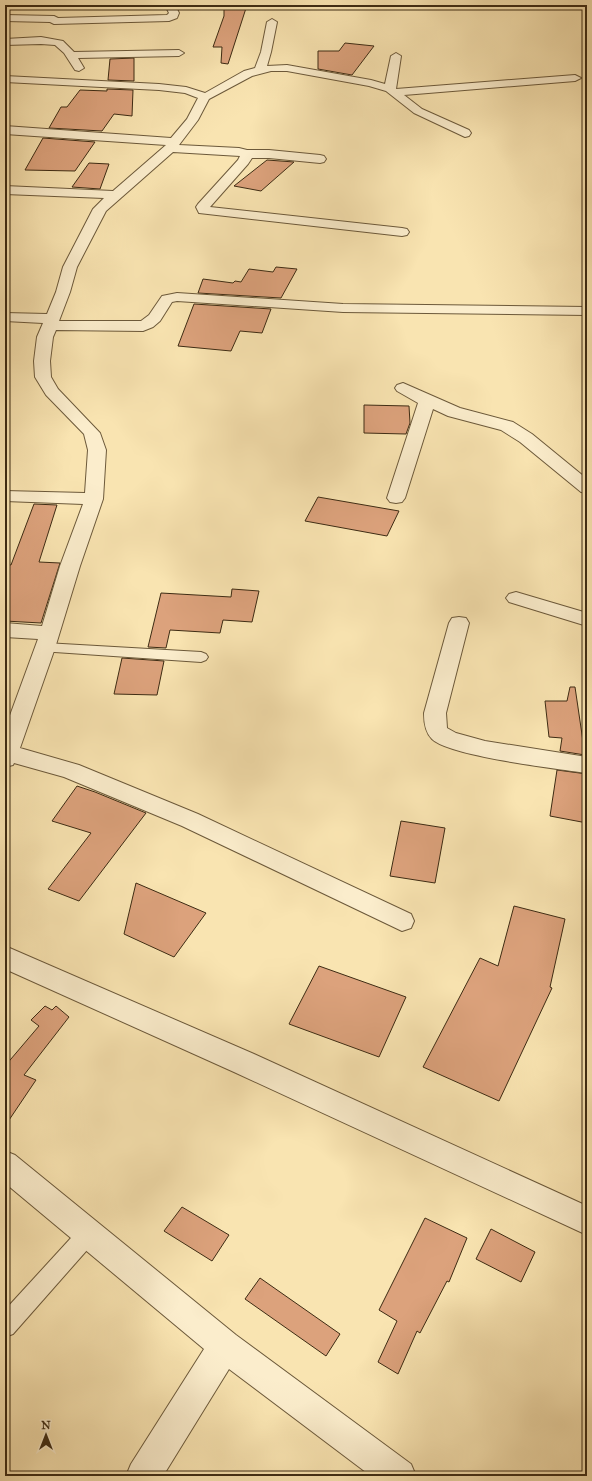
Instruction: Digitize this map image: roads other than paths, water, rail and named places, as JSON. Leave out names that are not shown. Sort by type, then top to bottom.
[{"type":"street","points":[[5,18],[169,18],[173,16],[174,13],[170,5]]},
{"type":"street","points":[[54,17],[54,42]]},
{"type":"street","points":[[260,69],[266,52],[272,22]]},
{"type":"street","points":[[5,42],[60,43],[71,55],[79,68],[76,83]]},
{"type":"street","points":[[71,55],[179,53]]},
{"type":"street","points":[[393,90],[396,56]]},
{"type":"street","points":[[402,921],[190,820],[71,771],[7,756],[47,641],[70,566],[94,499],[97,450],[92,433],[52,392],[43,377],[42,361],[45,337],[70,267],[100,208],[114,195],[140,176],[155,160],[173,145],[192,120],[199,105],[205,97],[248,73],[260,69],[282,68],[308,71],[372,83],[393,90],[418,111],[465,133]]},
{"type":"street","points":[[393,90],[575,78]]},
{"type":"street","points":[[5,79],[191,91],[200,93],[205,97]]},
{"type":"street","points":[[5,130],[173,145],[247,154],[269,154],[320,158]]},
{"type":"street","points":[[247,154],[244,161],[203,207],[204,210],[402,232]]},
{"type":"street","points":[[5,190],[114,195]]},
{"type":"street","points":[[5,317],[51,322],[143,326],[150,324],[156,318],[167,299],[177,297],[343,308],[457,308],[587,311]]},
{"type":"street","points":[[403,388],[427,401],[454,412],[507,426],[526,438],[587,488]]},
{"type":"street","points":[[396,498],[427,401]]},
{"type":"street","points":[[5,496],[94,499]]},
{"type":"street","points":[[516,598],[587,620]]},
{"type":"street","points":[[459,623],[435,713],[435,727],[440,735],[462,744],[543,759],[587,765]]},
{"type":"street","points":[[5,630],[47,641]]},
{"type":"street","points":[[5,957],[244,1063],[587,1220]]},
{"type":"street","points":[[5,1165],[225,1346],[398,1476]]},
{"type":"street","points":[[143,1476],[225,1346]]},
{"type":"lane","points":[[47,641],[202,658]]},
{"type":"lane","points":[[5,1326],[88,1234]]}]
